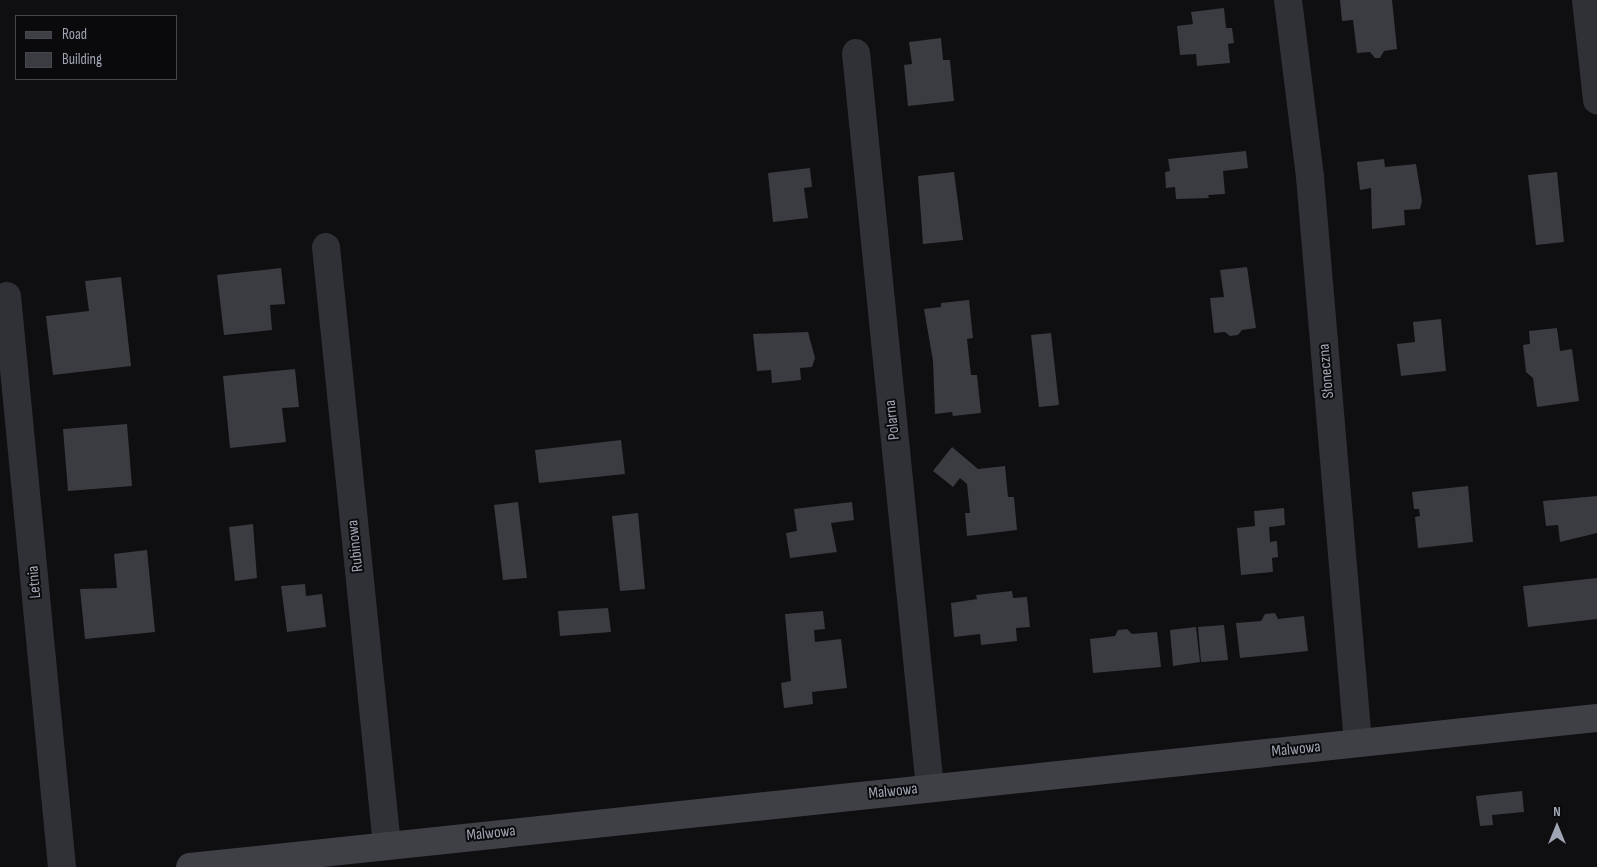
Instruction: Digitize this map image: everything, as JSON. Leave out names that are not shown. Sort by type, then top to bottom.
[{"type":"street","name":"Słoneczna","points":[[1288,0],[1310,177],[1358,743]]},
{"type":"street","points":[[1586,0],[1597,100]]},
{"type":"street","name":"Polarna","points":[[856,53],[930,788]]},
{"type":"street","name":"Rubinowa","points":[[326,247],[387,845]]},
{"type":"street","name":"Letnia","points":[[7,296],[62,867]]},
{"type":"street","name":"Malwowa","points":[[190,867],[1597,718]]},
{"type":"building","points":[[1340,0],[1392,0],[1397,49],[1384,51],[1380,58],[1375,58],[1370,52],[1357,53],[1353,20],[1342,21]]},
{"type":"building","points":[[1224,8],[1226,28],[1232,28],[1234,43],[1228,44],[1230,63],[1197,66],[1196,54],[1180,55],[1177,26],[1193,24],[1191,12]]},
{"type":"building","points":[[941,38],[943,60],[950,60],[954,101],[908,106],[904,65],[912,64],[909,42]]},
{"type":"building","points":[[1246,151],[1248,168],[1223,171],[1225,194],[1208,195],[1209,198],[1176,199],[1175,187],[1166,188],[1165,172],[1170,171],[1168,159]]},
{"type":"building","points":[[1384,159],[1385,167],[1416,164],[1422,201],[1420,209],[1404,210],[1405,225],[1372,229],[1371,188],[1360,190],[1357,162]]},
{"type":"building","points":[[810,168],[812,187],[804,188],[808,218],[773,222],[768,173]]},
{"type":"building","points":[[954,172],[963,240],[923,244],[918,176]]},
{"type":"building","points":[[1557,172],[1564,242],[1536,245],[1528,175]]},
{"type":"building","points":[[1247,267],[1256,328],[1242,330],[1238,335],[1230,336],[1225,332],[1214,333],[1210,298],[1224,297],[1220,270]]},
{"type":"building","points":[[281,268],[285,304],[270,305],[272,330],[224,335],[217,275]]},
{"type":"building","points":[[121,277],[131,366],[53,375],[46,316],[89,311],[85,281]]},
{"type":"building","points":[[969,300],[973,338],[967,339],[971,375],[977,375],[981,413],[953,416],[952,412],[935,414],[933,361],[924,309],[941,307],[941,303]]},
{"type":"building","points":[[1441,319],[1446,371],[1401,376],[1397,344],[1415,342],[1413,322]]},
{"type":"building","points":[[1557,328],[1560,351],[1572,349],[1579,401],[1537,407],[1533,378],[1526,372],[1523,345],[1530,344],[1529,331]]},
{"type":"building","points":[[808,332],[815,358],[812,367],[800,368],[801,380],[772,383],[771,370],[757,371],[753,334]]},
{"type":"building","points":[[1051,333],[1059,405],[1039,407],[1031,335]]},
{"type":"building","points":[[295,369],[299,407],[282,408],[286,442],[230,448],[223,376]]},
{"type":"building","points":[[127,424],[132,486],[68,491],[63,429]]},
{"type":"building","points":[[621,440],[625,474],[539,483],[535,450]]},
{"type":"building","points":[[952,447],[978,469],[1005,466],[1008,497],[1014,497],[1017,530],[967,536],[965,513],[970,513],[967,484],[960,478],[953,487],[933,471]]},
{"type":"building","points":[[1468,486],[1473,542],[1418,548],[1415,517],[1420,516],[1419,509],[1414,509],[1412,492]]},
{"type":"building","points":[[1597,496],[1597,533],[1560,542],[1558,525],[1546,526],[1543,501]]},
{"type":"building","points":[[518,502],[527,578],[503,580],[494,505]]},
{"type":"building","points":[[852,502],[854,520],[831,523],[837,552],[790,558],[786,533],[797,531],[794,509]]},
{"type":"building","points":[[1284,508],[1285,525],[1269,527],[1270,542],[1277,541],[1278,557],[1272,558],[1273,572],[1241,575],[1237,528],[1255,526],[1254,511]]},
{"type":"building","points":[[638,513],[645,589],[620,591],[612,516]]},
{"type":"building","points":[[253,524],[257,578],[235,581],[229,527]]},
{"type":"building","points":[[147,550],[155,632],[85,639],[80,589],[117,588],[114,554]]},
{"type":"building","points":[[1597,578],[1597,619],[1528,627],[1523,586]]},
{"type":"building","points":[[305,584],[306,596],[322,594],[326,627],[287,632],[281,586]]},
{"type":"building","points":[[1012,591],[1013,598],[1027,597],[1030,627],[1016,628],[1017,641],[981,645],[980,634],[954,637],[951,603],[977,599],[976,595]]},
{"type":"building","points":[[608,608],[611,632],[560,636],[558,611]]},
{"type":"building","points":[[823,611],[825,629],[814,630],[815,642],[841,639],[847,688],[812,692],[813,704],[784,708],[781,683],[791,681],[785,614]]},
{"type":"building","points":[[1275,613],[1278,619],[1304,616],[1308,651],[1240,658],[1236,623],[1261,621],[1265,614]]},
{"type":"building","points":[[1224,625],[1228,660],[1201,662],[1198,627]]},
{"type":"building","points":[[1196,627],[1200,662],[1173,666],[1170,630]]},
{"type":"building","points":[[1127,629],[1132,634],[1157,632],[1161,667],[1093,673],[1090,639],[1115,636],[1118,630]]},
{"type":"building","points":[[1522,791],[1524,812],[1492,815],[1493,825],[1480,826],[1476,796]]}]
